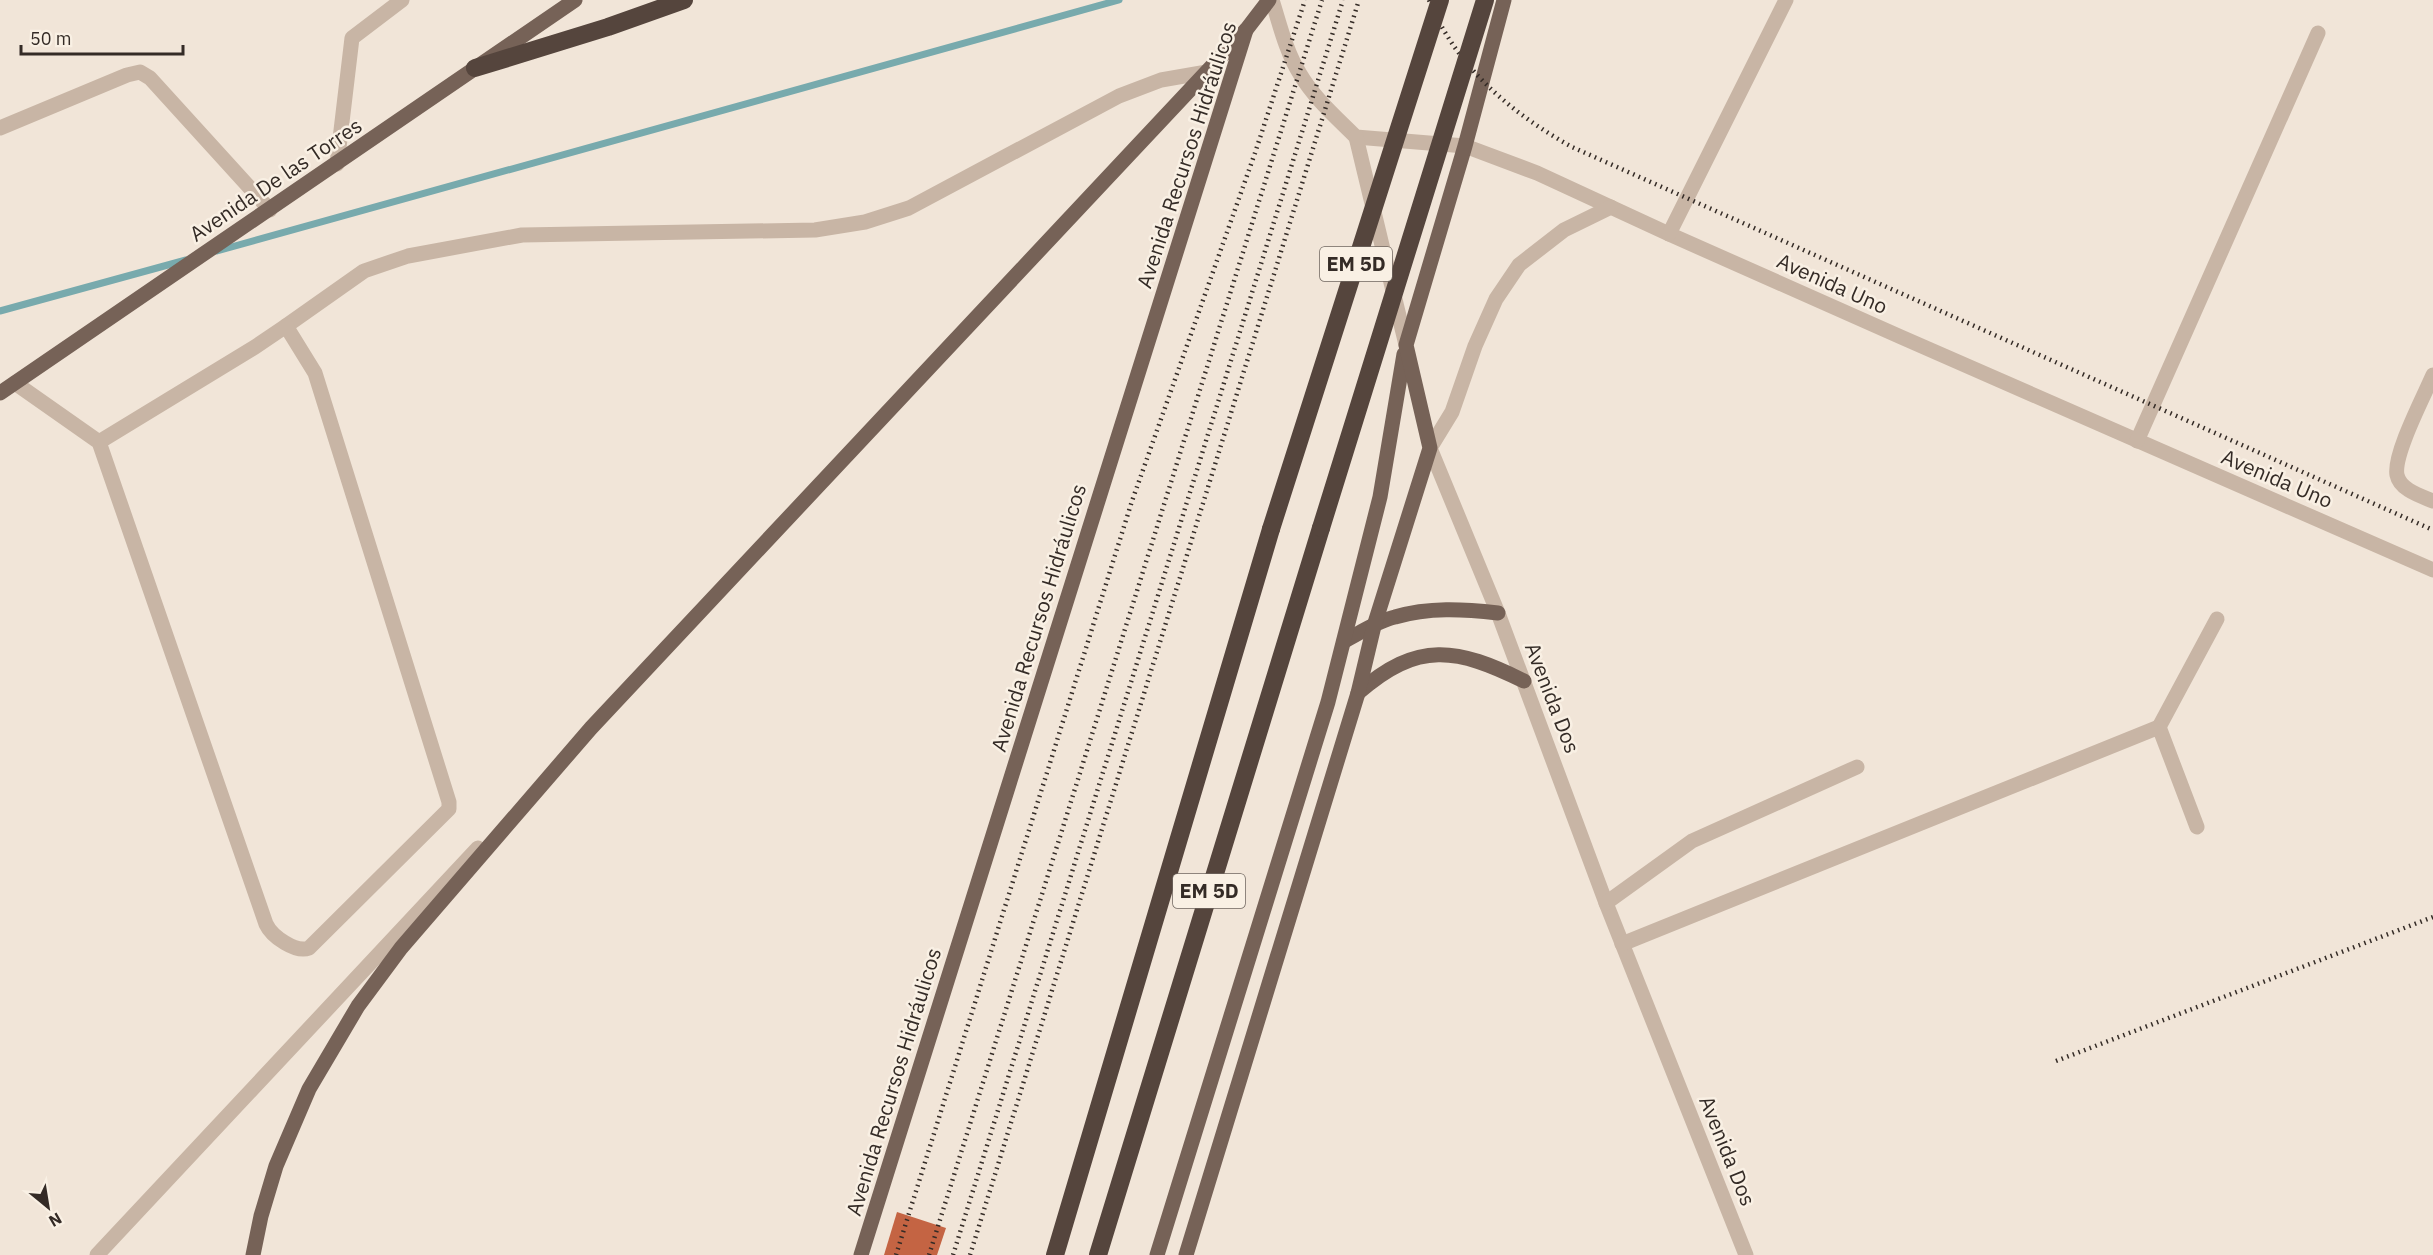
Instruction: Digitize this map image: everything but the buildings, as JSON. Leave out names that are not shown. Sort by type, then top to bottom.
[{"type":"highway","points":[[475,68],[608,27],[684,0]]},
{"type":"highway","name":"EM 5D","points":[[1055,1255],[1271,529],[1440,0]]},
{"type":"highway","name":"EM 5D","points":[[1098,1255],[1485,0]]},
{"type":"main road","name":"Avenida De las Torres","points":[[0,393],[575,0]]},
{"type":"main road","name":"Avenida Recursos Hidráulicos","points":[[861,1255],[1246,30],[1270,0]]},
{"type":"main road","name":"Avenida Dos","points":[[1430,448],[1406,345],[1465,146],[1504,0]]},
{"type":"main road","points":[[253,1255],[261,1216],[276,1166],[305,1097],[358,1006],[401,948],[591,728],[1246,30]]},
{"type":"main road","points":[[1157,1255],[1328,702],[1380,497],[1406,345]]},
{"type":"main road","points":[[1186,1255],[1358,693],[1374,626],[1430,448]]},
{"type":"main road","points":[[1344,641],[1393,617],[1428,610],[1460,609],[1498,613]]},
{"type":"main road","points":[[1358,693],[1379,674],[1410,658],[1440,653],[1468,657],[1524,681]]},
{"type":"street","points":[[337,164],[352,38],[402,0]]},
{"type":"street","points":[[1270,0],[1299,73],[1313,94],[1356,137],[1406,345]]},
{"type":"street","points":[[1669,234],[1786,0]]},
{"type":"street","points":[[2137,441],[2318,33]]},
{"type":"street","points":[[0,128],[140,72],[150,78],[173,102],[265,213]]},
{"type":"street","points":[[99,442],[255,348],[364,271],[408,256],[522,235],[815,230],[864,222],[909,208],[1119,96],[1161,80],[1207,72]]},
{"type":"street","name":"Avenida Uno","points":[[1356,137],[1465,146],[1537,173],[1669,234],[2433,570]]},
{"type":"street","points":[[1430,448],[1452,412],[1475,346],[1496,298],[1519,265],[1564,230],[1611,207]]},
{"type":"street","points":[[15,383],[99,442],[268,930],[302,951],[309,948],[447,813],[449,802],[315,373],[286,326]]},
{"type":"street","points":[[2433,375],[2397,458],[2397,476],[2407,489],[2433,501]]},
{"type":"street","name":"Avenida Dos","points":[[1430,448],[1498,613],[1606,903],[1746,1255]]},
{"type":"street","points":[[1622,944],[2159,727],[2217,619]]},
{"type":"street","points":[[2159,727],[2198,827]]},
{"type":"street","points":[[97,1255],[591,728]]},
{"type":"street","points":[[1606,903],[1692,841],[1857,767]]},
{"type":"waterway","points":[[217,251],[1119,0]]},
{"type":"waterway","points":[[0,311],[186,260]]},
{"type":"railway","points":[[896,1255],[1132,501],[1255,153],[1305,0]]},
{"type":"railway","points":[[929,1255],[1322,0]]},
{"type":"railway","points":[[953,1255],[1343,0]]},
{"type":"railway","points":[[970,1255],[1359,0]]},
{"type":"railway","points":[[1429,0],[1454,46],[1488,86],[1528,119],[1572,147],[2433,530]]},
{"type":"railway","points":[[2056,1061],[2433,917]]}]
